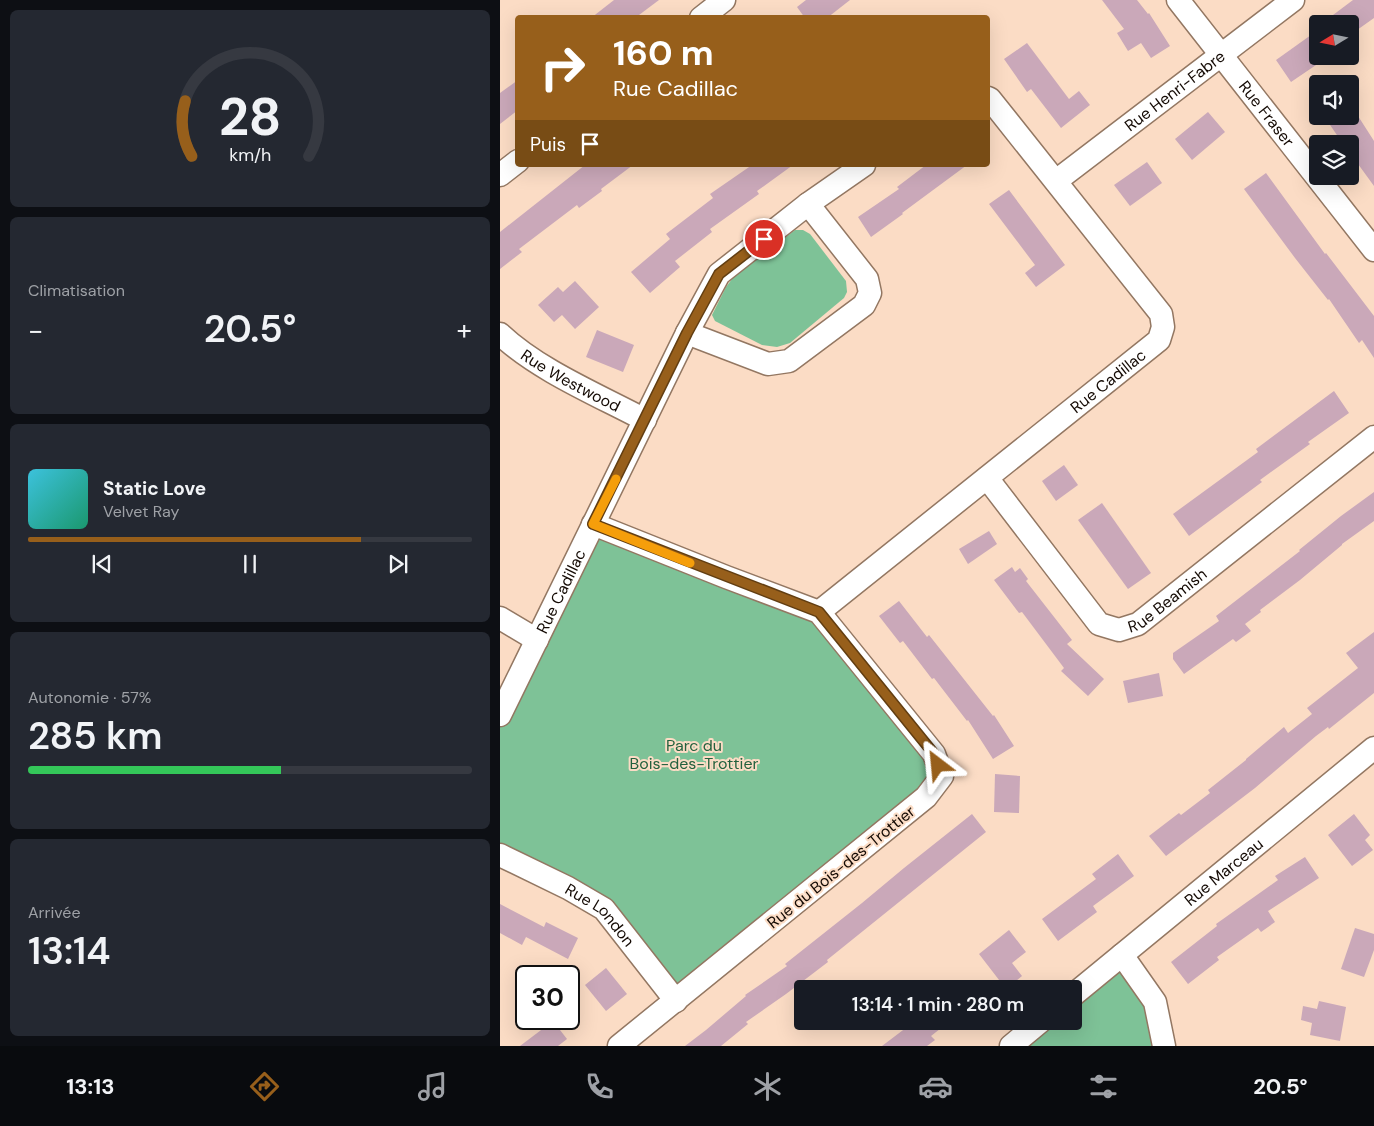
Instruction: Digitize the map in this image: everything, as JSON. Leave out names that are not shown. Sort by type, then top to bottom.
[{"type":"street","points":[[705,15],[724,0]]},
{"type":"street","name":"Rue Fraser","points":[[1178,0],[1374,250]]},
{"type":"street","name":"Rue Henri-Fabre","points":[[1056,181],[1293,0]]},
{"type":"street","name":"Rue Cadillac","points":[[819,612],[1159,340],[1163,327],[1161,314],[990,99]]},
{"type":"street","points":[[500,175],[515,163]]},
{"type":"street","name":"Rue Cadillac","points":[[500,715],[687,333],[719,274],[808,204],[861,167]]},
{"type":"street","points":[[687,333],[768,364],[789,361],[864,305],[870,292],[867,279],[808,204]]},
{"type":"street","name":"Rue Westwood","points":[[500,334],[547,368],[645,420]]},
{"type":"street","name":"Rue Beamish","points":[[987,478],[1099,624],[1119,630],[1138,624],[1374,437]]},
{"type":"street","name":"Rue du Bois-des-Trottier","points":[[593,524],[819,612],[934,754],[942,776],[926,797],[619,1046]]},
{"type":"street","points":[[500,618],[537,640]]},
{"type":"street","name":"Rue Marceau","points":[[1082,988],[1374,748]]},
{"type":"street","name":"Rue London","points":[[500,855],[568,888],[604,909],[676,1001]]},
{"type":"street","points":[[1122,955],[1155,1002],[1164,1046]]},
{"type":"street","points":[[1011,1046],[1030,1030]]},
{"type":"green space","points":[[795,230],[803,230],[810,234],[846,281],[847,292],[844,298],[790,343],[777,347],[762,345],[715,321],[712,315],[726,287],[735,275]]},
{"type":"green space","name":"Parc du Bois-des-Trottier","points":[[593,524],[819,612],[942,776],[676,1001],[604,909],[500,855],[500,715]]},
{"type":"green space","points":[[1122,955],[1164,1046],[1011,1046],[1030,1030],[1082,1030],[1082,988]]},
{"type":"building","points":[[614,0],[659,0],[639,15],[595,15]]},
{"type":"building","points":[[806,0],[850,0],[831,15],[803,15],[797,7]]},
{"type":"building","points":[[1102,0],[1137,0],[1149,13],[1170,46],[1151,58],[1141,43],[1128,51],[1117,33],[1124,29]]},
{"type":"building","points":[[1353,0],[1374,0],[1374,18],[1359,29],[1359,15],[1333,15]]},
{"type":"building","points":[[1309,36],[1309,65],[1316,65],[1291,82],[1276,60]]},
{"type":"building","points":[[1027,43],[1069,99],[1079,91],[1090,105],[1061,128],[1031,89],[1027,92],[1004,59]]},
{"type":"building","points":[[515,82],[515,112],[500,124],[500,93]]},
{"type":"building","points":[[1208,112],[1225,132],[1192,160],[1175,139]]},
{"type":"building","points":[[1359,118],[1374,141],[1374,186],[1359,165],[1359,135],[1337,135],[1330,125],[1359,125]]},
{"type":"building","points":[[1147,162],[1162,183],[1130,206],[1114,185]]},
{"type":"building","points":[[582,167],[630,167],[579,208],[577,205],[519,249],[522,252],[500,269],[500,232]]},
{"type":"building","points":[[749,167],[790,167],[757,191],[759,194],[710,229],[712,232],[675,261],[680,267],[650,293],[631,272],[670,239],[666,234],[713,198],[710,194]]},
{"type":"building","points":[[923,167],[964,167],[871,237],[858,217],[899,189],[897,187]]},
{"type":"building","points":[[1266,173],[1325,254],[1374,316],[1374,358],[1362,340],[1359,343],[1329,299],[1295,258],[1244,189]]},
{"type":"building","points":[[1009,190],[1065,265],[1036,287],[1025,273],[1035,265],[989,204]]},
{"type":"building","points":[[575,281],[599,307],[575,329],[562,315],[554,322],[538,305],[558,287],[563,292]]},
{"type":"building","points":[[597,330],[634,345],[623,372],[586,357]]},
{"type":"building","points":[[1334,391],[1349,413],[1308,442],[1310,444],[1260,480],[1262,482],[1189,536],[1173,514],[1258,452],[1256,449]]},
{"type":"building","points":[[1064,465],[1078,485],[1056,501],[1042,481]]},
{"type":"building","points":[[1374,492],[1374,521],[1342,544],[1300,580],[1260,610],[1261,612],[1245,624],[1251,631],[1236,642],[1233,639],[1184,674],[1173,659],[1173,653],[1219,621],[1216,616]]},
{"type":"building","points":[[1102,503],[1151,573],[1128,589],[1078,520]]},
{"type":"building","points":[[989,531],[997,544],[968,564],[959,549]]},
{"type":"building","points":[[1012,567],[1015,572],[1020,568],[1028,579],[1026,581],[1072,640],[1067,644],[1104,679],[1088,696],[1061,671],[1064,668],[1022,612],[1019,613],[994,580]]},
{"type":"building","points":[[899,601],[927,637],[929,635],[994,715],[1014,746],[993,759],[968,720],[934,678],[932,679],[903,641],[900,643],[879,616]]},
{"type":"building","points":[[1374,632],[1374,693],[1329,729],[1328,727],[1316,736],[1255,788],[1166,856],[1149,836],[1179,813],[1181,815],[1210,793],[1208,790],[1284,727],[1288,733],[1312,714],[1307,708],[1358,668],[1346,653]]},
{"type":"building","points":[[1159,673],[1163,696],[1128,703],[1123,681]]},
{"type":"building","points":[[995,774],[1020,776],[1019,813],[994,812]]},
{"type":"building","points":[[972,814],[986,832],[827,960],[828,962],[804,980],[794,980],[794,988],[746,1022],[748,1024],[721,1046],[685,1046],[745,995],[787,966],[785,964]]},
{"type":"building","points":[[1354,814],[1370,835],[1365,840],[1373,850],[1352,866],[1328,835]]},
{"type":"building","points":[[1118,854],[1134,876],[1093,906],[1097,912],[1058,941],[1042,919],[1096,879],[1092,874]]},
{"type":"building","points":[[1305,857],[1319,878],[1268,911],[1275,922],[1261,932],[1258,928],[1217,957],[1219,960],[1188,984],[1171,962],[1217,926],[1216,924],[1278,880],[1275,876]]},
{"type":"building","points":[[500,904],[544,927],[546,922],[578,938],[568,959],[526,937],[522,945],[500,933]]},
{"type":"building","points":[[1355,928],[1374,934],[1374,950],[1364,977],[1341,969]]},
{"type":"building","points":[[1009,930],[1026,952],[1012,963],[1022,976],[1017,980],[999,980],[979,954]]},
{"type":"building","points":[[606,968],[627,994],[606,1011],[585,985]]},
{"type":"building","points":[[1319,1001],[1346,1007],[1340,1041],[1310,1035],[1312,1023],[1301,1020],[1303,1006],[1317,1009]]},
{"type":"building","points":[[541,1030],[560,1030],[567,1039],[558,1046],[520,1046]]},
{"type":"building","points":[[903,1030],[939,1030],[931,1036],[935,1040],[927,1046],[882,1046]]},
{"type":"slow traffic","points":[[616,479],[593,524],[690,563]]},
{"type":"route","points":[[764,239],[719,274],[687,333],[593,524],[819,612],[934,754],[938,765]]}]
